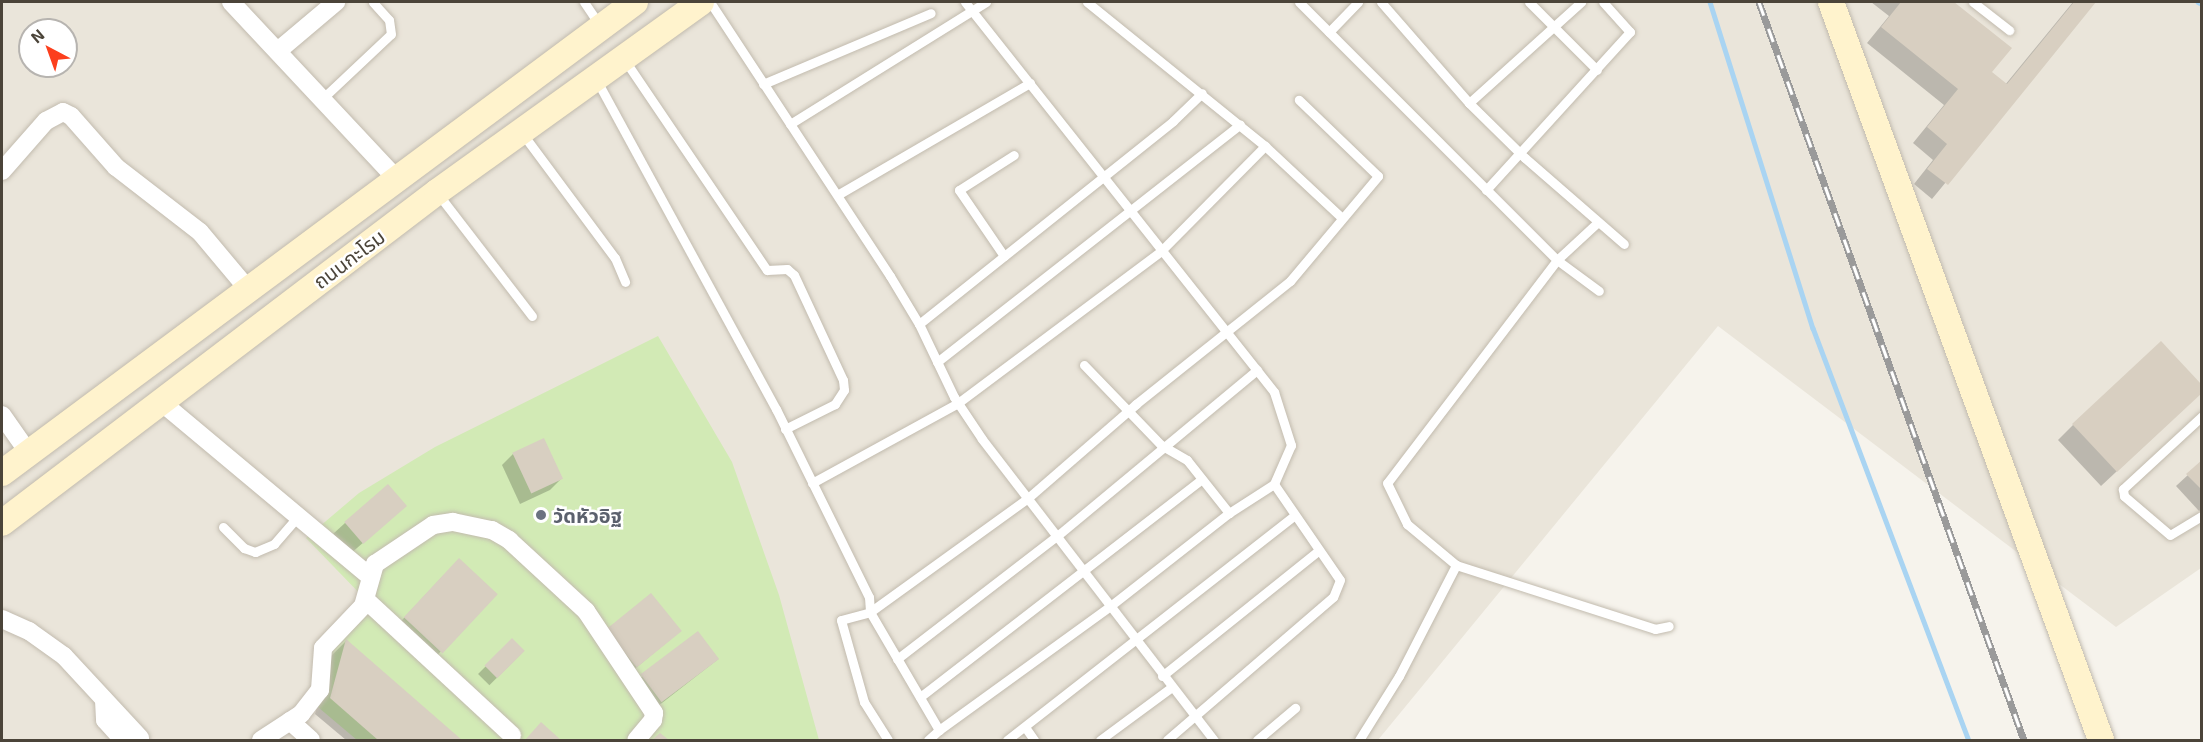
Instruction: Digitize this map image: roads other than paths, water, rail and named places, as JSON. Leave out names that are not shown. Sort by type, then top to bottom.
[{"type":"main road","name":"ถนนกะโรม","points":[[2,473],[395,177],[634,2]]},
{"type":"main road","name":"ถนนกะโรม","points":[[2,522],[437,192],[701,2]]},
{"type":"main road","points":[[1831,2],[2101,741]]},
{"type":"main road","points":[[601,27],[622,57]]},
{"type":"street","points":[[231,2],[279,50],[395,177]]},
{"type":"street","points":[[279,50],[336,2]]},
{"type":"street","points":[[2,171],[46,121],[63,112],[71,116],[116,167],[200,232],[247,288]]},
{"type":"street","points":[[160,401],[369,576]]},
{"type":"street","points":[[2,415],[28,452]]},
{"type":"street","points":[[261,741],[301,714],[320,690],[323,648],[366,600],[369,576],[388,553],[433,525],[453,522],[492,530],[509,540],[586,611],[654,713],[653,720],[636,741]]},
{"type":"street","points":[[366,600],[512,735]]},
{"type":"street","points":[[2,619],[49,644],[104,700],[131,739]]},
{"type":"street","points":[[290,721],[311,741]]},
{"type":"lane","points":[[323,98],[391,34],[389,20],[373,2]]},
{"type":"lane","points":[[584,2],[601,27]]},
{"type":"lane","points":[[710,2],[839,194],[919,324],[958,402],[1109,607],[1214,741]]},
{"type":"lane","points":[[928,741],[939,729],[1109,607],[1229,513],[1274,484],[1291,445],[1274,392],[965,2]]},
{"type":"lane","points":[[790,124],[986,2]]},
{"type":"lane","points":[[1087,2],[1266,146],[1341,217]]},
{"type":"lane","points":[[1299,2],[1557,260],[1599,291]]},
{"type":"lane","points":[[1329,32],[1358,2]]},
{"type":"lane","points":[[1382,2],[1469,103],[1521,155],[1624,244]]},
{"type":"lane","points":[[1529,2],[1596,70]]},
{"type":"lane","points":[[1469,103],[1581,2]]},
{"type":"lane","points":[[1486,190],[1521,155],[1630,32],[1603,2]]},
{"type":"lane","points":[[1973,2],[2009,30]]},
{"type":"lane","points":[[763,84],[931,13]]},
{"type":"lane","points":[[622,57],[767,270],[787,269],[794,275],[843,380],[841,398],[835,404],[785,429]]},
{"type":"lane","points":[[594,77],[785,429],[869,597],[870,612],[939,729]]},
{"type":"lane","points":[[839,194],[1030,83]]},
{"type":"lane","points":[[919,324],[1202,93]]},
{"type":"lane","points":[[888,741],[864,702],[841,620],[870,612],[1028,498],[1128,410],[1290,281],[1341,217],[1378,176],[1299,100]]},
{"type":"lane","points":[[938,362],[1240,124]]},
{"type":"lane","points":[[520,131],[611,252],[625,282]]},
{"type":"lane","points":[[812,483],[958,402],[1161,251],[1266,146]]},
{"type":"lane","points":[[1004,256],[959,190],[1014,155]]},
{"type":"lane","points":[[437,192],[532,316]]},
{"type":"lane","points":[[1598,222],[1557,260],[1387,483],[1407,524],[1456,565],[1655,629],[1669,626]]},
{"type":"lane","points":[[1084,365],[1166,448],[1187,460],[1229,513]]},
{"type":"lane","points":[[897,659],[1057,536],[1166,448],[1257,370]]},
{"type":"lane","points":[[2202,416],[2124,489],[2124,496],[2170,535],[2202,516]]},
{"type":"lane","points":[[920,697],[1084,573],[1202,479]]},
{"type":"lane","points":[[1167,741],[1333,597],[1340,580],[1274,484]]},
{"type":"lane","points":[[1007,741],[1295,515]]},
{"type":"lane","points":[[223,527],[244,548],[255,552],[274,544],[298,516]]},
{"type":"lane","points":[[1162,676],[1319,550]]},
{"type":"lane","points":[[1359,741],[1399,676],[1456,565]]},
{"type":"lane","points":[[1100,741],[1172,687]]},
{"type":"lane","points":[[1257,741],[1295,708]]},
{"type":"lane","points":[[1025,727],[1034,741]]},
{"type":"waterway","points":[[1710,2],[1813,328],[1969,740]]},
{"type":"waterway","points":[[2198,2],[2202,4]]},
{"type":"railway","points":[[1759,2],[2024,740]]},
{"type":"place","name":"วัดหัวอิฐ","points":[[541,515]]}]
